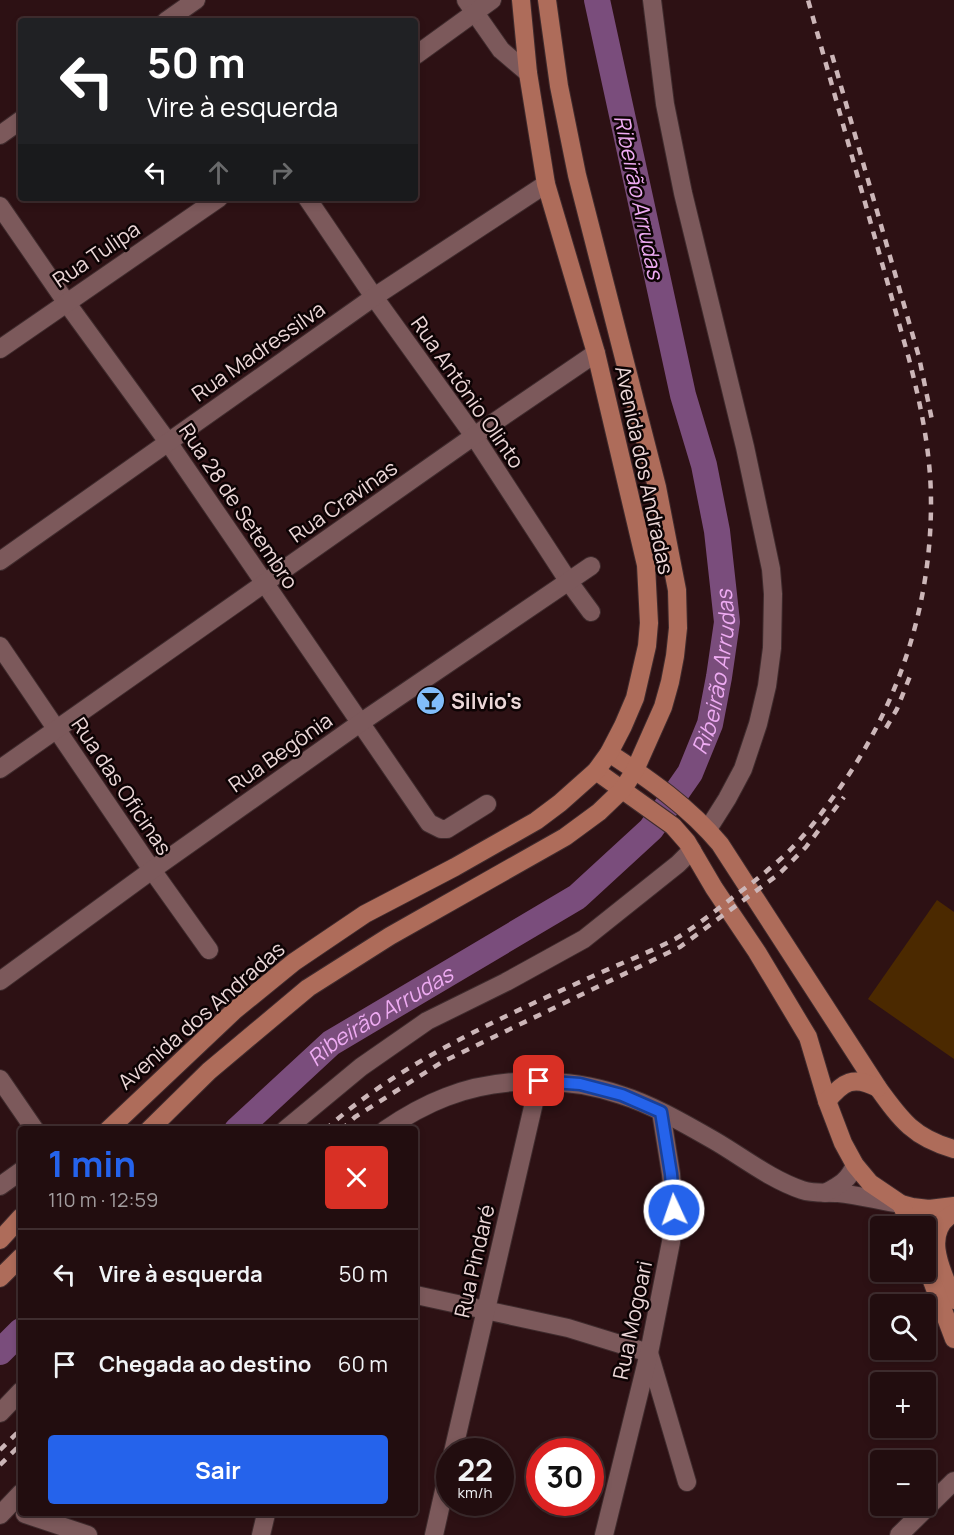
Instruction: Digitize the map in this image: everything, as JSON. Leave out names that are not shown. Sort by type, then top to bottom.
[{"type":"main road","name":"Avenida dos Andradas","points":[[112,1126],[235,1010],[294,962],[365,914],[536,821],[560,803],[596,771],[609,753],[623,726],[642,672],[647,646],[646,566],[640,532],[596,353],[546,184],[528,73],[521,0]]},
{"type":"main road","name":"Avenida dos Andradas","points":[[153,1126],[209,1071],[308,988],[390,936],[565,837],[628,793],[641,775],[670,682],[678,628],[677,590],[657,487],[577,176],[559,86],[547,0]]},
{"type":"main road","points":[[609,753],[703,823],[720,844],[901,1120],[935,1143],[954,1149]]},
{"type":"main road","points":[[596,771],[681,833],[804,1029],[827,1101],[843,1143],[855,1165],[870,1183],[902,1204],[929,1209],[954,1206]]},
{"type":"main road","points":[[827,1101],[839,1087],[848,1082],[867,1082],[878,1088]]},
{"type":"main road","points":[[902,1204],[906,1216]]},
{"type":"main road","points":[[0,1223],[18,1212]]},
{"type":"main road","points":[[954,1213],[946,1217],[938,1228],[936,1242],[939,1265],[954,1300]]},
{"type":"main road","points":[[0,1239],[18,1220]]},
{"type":"main road","points":[[0,1278],[18,1260]]},
{"type":"main road","points":[[932,1282],[954,1339]]},
{"type":"street","points":[[174,14],[196,0]]},
{"type":"street","points":[[418,53],[470,6],[492,0]]},
{"type":"street","points":[[652,0],[664,104],[683,194],[745,447],[771,569],[773,594],[772,648],[767,686],[758,724],[743,769],[727,799],[703,823]]},
{"type":"street","points":[[470,6],[501,50],[528,73]]},
{"type":"street","points":[[0,135],[18,122]]},
{"type":"street","name":"Rua Madressilva","points":[[0,561],[374,297],[546,184]]},
{"type":"street","name":"Rua Tulipa","points":[[0,349],[215,201]]},
{"type":"street","name":"Rua Antônio Olinto","points":[[310,201],[374,297],[474,436],[591,612]]},
{"type":"street","name":"Rua 28 de Setembro","points":[[0,206],[66,302],[168,442],[429,823],[441,829],[447,829],[487,804]]},
{"type":"street","name":"Rua Cravinas","points":[[0,769],[596,353]]},
{"type":"street","name":"Rua Begônia","points":[[0,981],[360,723],[591,566]]},
{"type":"street","name":"Rua das Oficinas","points":[[0,646],[209,950]]},
{"type":"street","points":[[290,1126],[361,1067],[428,1021],[584,939],[678,864],[692,850]]},
{"type":"street","points":[[0,1079],[32,1126]]},
{"type":"street","points":[[391,1126],[446,1096],[487,1086],[539,1081],[580,1084],[622,1095],[661,1112],[774,1177],[803,1191],[825,1192],[902,1204]]},
{"type":"street","name":"Rua Pindaré","points":[[456,1438],[539,1081]]},
{"type":"street","name":"Rua Mogoari","points":[[604,1535],[649,1353],[671,1242],[674,1210],[661,1112]]},
{"type":"street","points":[[825,1192],[842,1184],[850,1176],[855,1165]]},
{"type":"street","points":[[0,1186],[18,1173]]},
{"type":"street","points":[[418,1295],[568,1328],[649,1353],[687,1482]]},
{"type":"street","points":[[0,1413],[18,1394]]},
{"type":"street","points":[[899,1535],[954,1481]]},
{"type":"street","points":[[26,1516],[88,1535]]},
{"type":"street","points":[[261,1535],[266,1516]]},
{"type":"street","points":[[434,1535],[438,1516]]},
{"type":"shaded area","points":[[937,900],[954,912],[954,1059],[868,999]]},
{"type":"waterway","name":"Ribeirão Arrudas","points":[[241,1126],[331,1043],[577,897],[651,829],[690,773],[710,724],[727,622],[717,531],[704,465],[683,395],[597,0]]},
{"type":"waterway","name":"Ribeirão Arrudas","points":[[0,1352],[18,1334]]},
{"type":"railway","points":[[330,1126],[353,1106],[417,1063],[522,1008],[675,939],[751,883],[787,853],[824,809],[854,767],[891,696],[905,659],[925,582],[931,503],[927,448],[909,359],[808,0]]},
{"type":"railway","points":[[832,55],[919,357],[933,425]]},
{"type":"railway","points":[[886,728],[897,709],[912,671]]},
{"type":"railway","points":[[345,1126],[355,1117],[442,1062],[680,947],[779,874],[806,847],[844,797]]},
{"type":"railway","points":[[0,1450],[18,1432]]},
{"type":"railway","points":[[0,1465],[18,1447]]},
{"type":"place","name":"Silvio's","points":[[430,701]]},
{"type":"route","points":[[539,1081],[580,1084],[622,1095],[661,1112],[674,1210]]}]
